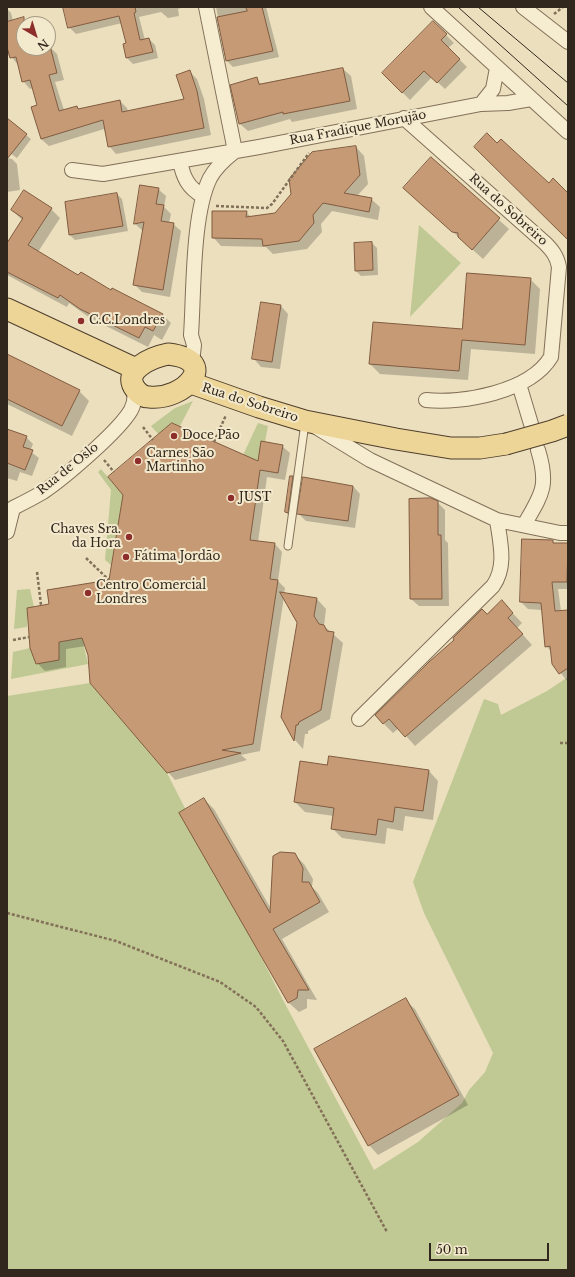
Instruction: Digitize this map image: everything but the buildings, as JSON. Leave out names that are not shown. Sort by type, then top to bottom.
[{"type":"main road","points":[[7,308],[135,378]]},
{"type":"main road","points":[[182,358],[195,368],[191,383],[176,393],[157,398],[147,397],[138,393],[135,378],[152,359],[182,358]]},
{"type":"main road","name":"Rua do Sobreiro","points":[[191,383],[259,407],[306,421]]},
{"type":"main road","points":[[306,421],[451,448],[480,448],[506,444],[568,425]]},
{"type":"street","points":[[182,358],[191,335],[197,235],[202,201],[210,178],[216,168],[235,151],[206,7]]},
{"type":"street","points":[[431,7],[568,132]]},
{"type":"street","points":[[523,7],[568,42]]},
{"type":"street","points":[[481,104],[493,89],[497,78],[497,68]]},
{"type":"street","name":"Rua Fradique Morujão","points":[[72,170],[103,174],[235,151],[481,104],[508,103],[531,99]]},
{"type":"street","name":"Rua do Sobreiro","points":[[404,118],[545,243],[557,259],[558,267],[550,357],[546,365],[540,371],[519,384],[501,390],[463,400],[444,402],[426,400]]},
{"type":"street","points":[[180,161],[185,179],[202,201]]},
{"type":"street","points":[[182,358],[194,345],[191,335]]},
{"type":"street","name":"Rua de Oslo","points":[[120,424],[131,410],[134,402],[135,378]]},
{"type":"street","points":[[519,384],[531,424]]},
{"type":"street","name":"Rua de Oslo","points":[[7,532],[10,507],[43,492],[76,465],[120,424],[157,398]]},
{"type":"street","name":"Rua do Sobreiro","points":[[306,421],[370,460],[497,520],[560,533],[568,533]]},
{"type":"street","name":"Rua do Sobreiro","points":[[370,460],[359,451],[354,443],[361,435],[375,434]]},
{"type":"street","points":[[524,525],[540,498],[544,484],[544,469],[538,450]]},
{"type":"street","points":[[359,719],[493,586],[499,578],[502,568],[497,520]]},
{"type":"lane","points":[[288,546],[306,421]]},
{"type":"path","points":[[202,201],[267,208],[272,204],[322,134]]},
{"type":"path","points":[[214,442],[226,413]]},
{"type":"path","points":[[142,427],[153,440]]},
{"type":"path","points":[[104,459],[114,472]]},
{"type":"path","points":[[86,558],[109,580]]},
{"type":"path","points":[[37,572],[41,605]]},
{"type":"path","points":[[13,640],[29,637]]},
{"type":"path","points":[[560,743],[568,743]]},
{"type":"path","points":[[7,913],[116,941],[220,982],[256,1007],[283,1041],[387,1232]]},
{"type":"green space","points":[[419,225],[461,263],[410,317]]},
{"type":"green space","points":[[193,401],[180,426],[172,423],[159,435],[151,426],[175,408]]},
{"type":"green space","points":[[258,423],[268,426],[261,462],[243,455]]},
{"type":"green space","points":[[101,469],[123,495],[111,565],[105,560],[111,490],[98,472]]},
{"type":"green space","points":[[30,589],[34,607],[27,608],[27,627],[14,629],[17,590]]},
{"type":"green space","points":[[82,638],[88,664],[11,679],[13,652],[30,648],[37,664],[59,642]]},
{"type":"green space","points":[[568,677],[568,1270],[7,1270],[7,696],[90,683],[167,773],[283,1000],[374,1170],[418,1142],[462,1103],[469,1090],[485,1072],[493,1053],[424,913],[413,882],[484,699],[498,704],[501,715],[547,691]]},
{"type":"tram line","points":[[458,7],[568,106]]},
{"type":"tram line","points":[[478,7],[568,83]]},
{"type":"place","name":"C.C.Londres","points":[[81,321]]},
{"type":"place","name":"Doce Pão","points":[[174,436]]},
{"type":"place","name":"Carnes São Martinho","points":[[138,461]]},
{"type":"place","name":"JUST","points":[[231,498]]},
{"type":"place","name":"Chaves Sra. da Hora","points":[[129,537]]},
{"type":"place","name":"Fátima Jordão","points":[[126,557]]},
{"type":"place","name":"Centro Comercial Londres","points":[[88,593]]}]
